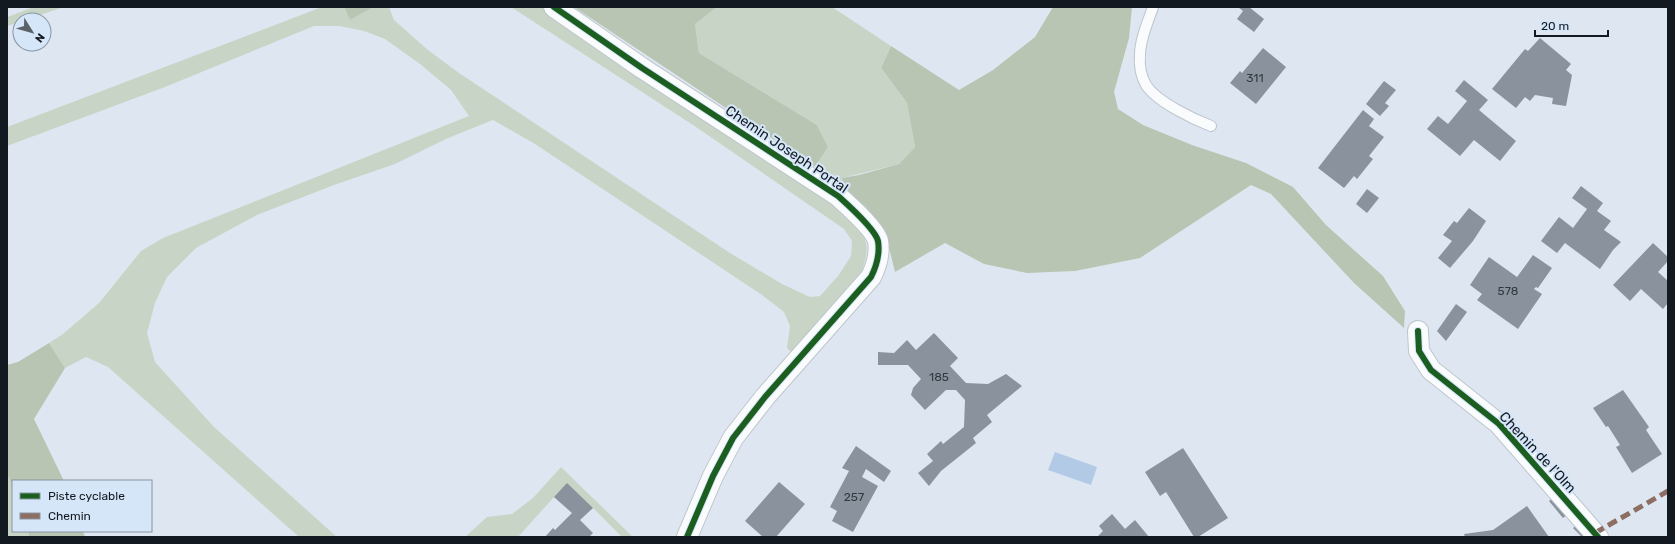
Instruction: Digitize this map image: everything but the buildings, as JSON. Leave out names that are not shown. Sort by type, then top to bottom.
[{"type":"street","name":"Chemin Joseph Portal","points":[[554,7],[642,68],[838,196],[864,221],[878,240],[877,264],[871,277],[765,397],[734,438],[713,476],[687,537]]},
{"type":"street","name":"Chemin de l'Olm","points":[[1418,331],[1419,351],[1431,370],[1498,424],[1598,537]]},
{"type":"lane","points":[[1153,7],[1139,53],[1140,70],[1146,86],[1162,100],[1187,117],[1211,126]]},
{"type":"green space","points":[[34,7],[64,7],[49,12],[20,12]]},
{"type":"green space","points":[[322,7],[344,7],[350,20],[370,8],[389,7],[394,20],[428,50],[459,73],[730,253],[782,284],[810,297],[820,296],[838,276],[851,256],[852,241],[844,229],[696,127],[511,7],[541,7],[805,182],[841,209],[850,217],[863,234],[867,247],[862,271],[792,353],[787,348],[790,326],[784,312],[762,295],[535,144],[493,120],[448,138],[395,164],[334,185],[257,215],[196,248],[167,277],[155,303],[147,333],[155,362],[214,427],[337,537],[299,537],[108,367],[86,357],[65,368],[49,343],[63,334],[99,303],[141,251],[163,238],[469,116],[451,90],[420,64],[385,39],[364,31],[339,26],[314,26],[165,87],[7,146],[7,127]]},
{"type":"green space","points":[[344,7],[373,7],[350,20]]},
{"type":"green space","points":[[574,7],[717,7],[695,24],[699,53],[817,125],[828,147],[815,167]]},
{"type":"green space","points":[[717,7],[832,7],[891,46],[881,68],[907,103],[915,147],[899,164],[842,178],[845,189],[815,167],[828,147],[817,125],[699,53],[695,24]]},
{"type":"green space","points":[[1053,7],[1132,7],[1129,38],[1114,92],[1118,109],[1143,125],[1192,145],[1246,163],[1293,187],[1326,225],[1383,276],[1405,311],[1404,328],[1354,283],[1271,194],[1251,185],[1140,258],[1075,271],[1027,273],[984,264],[945,243],[895,272],[886,235],[866,207],[845,189],[842,178],[899,164],[915,147],[907,103],[881,68],[891,46],[959,90],[993,70],[1035,37]]},
{"type":"green space","points":[[12,15],[12,24],[7,26],[7,17]]},
{"type":"green space","points":[[49,343],[65,368],[34,419],[64,480],[12,480],[12,486],[7,473],[7,365],[18,362]]},
{"type":"green space","points":[[561,467],[633,537],[622,537],[593,508],[554,497],[518,537],[465,537],[487,517],[512,514],[533,498]]},
{"type":"green space","points":[[7,473],[12,486],[12,532],[28,532],[29,537],[7,537]]},
{"type":"green space","points":[[28,532],[83,532],[85,537],[29,537]]},
{"type":"water","points":[[1055,452],[1097,467],[1091,485],[1048,470]]},
{"type":"marked path","points":[[1595,533],[1668,491]]},
{"type":"cycle path","points":[[554,7],[642,68],[838,196],[867,224],[878,241],[877,260],[871,277],[765,397],[733,438],[713,476],[687,537]]},
{"type":"cycle path","points":[[1418,331],[1419,351],[1431,370],[1499,424],[1598,537]]}]
